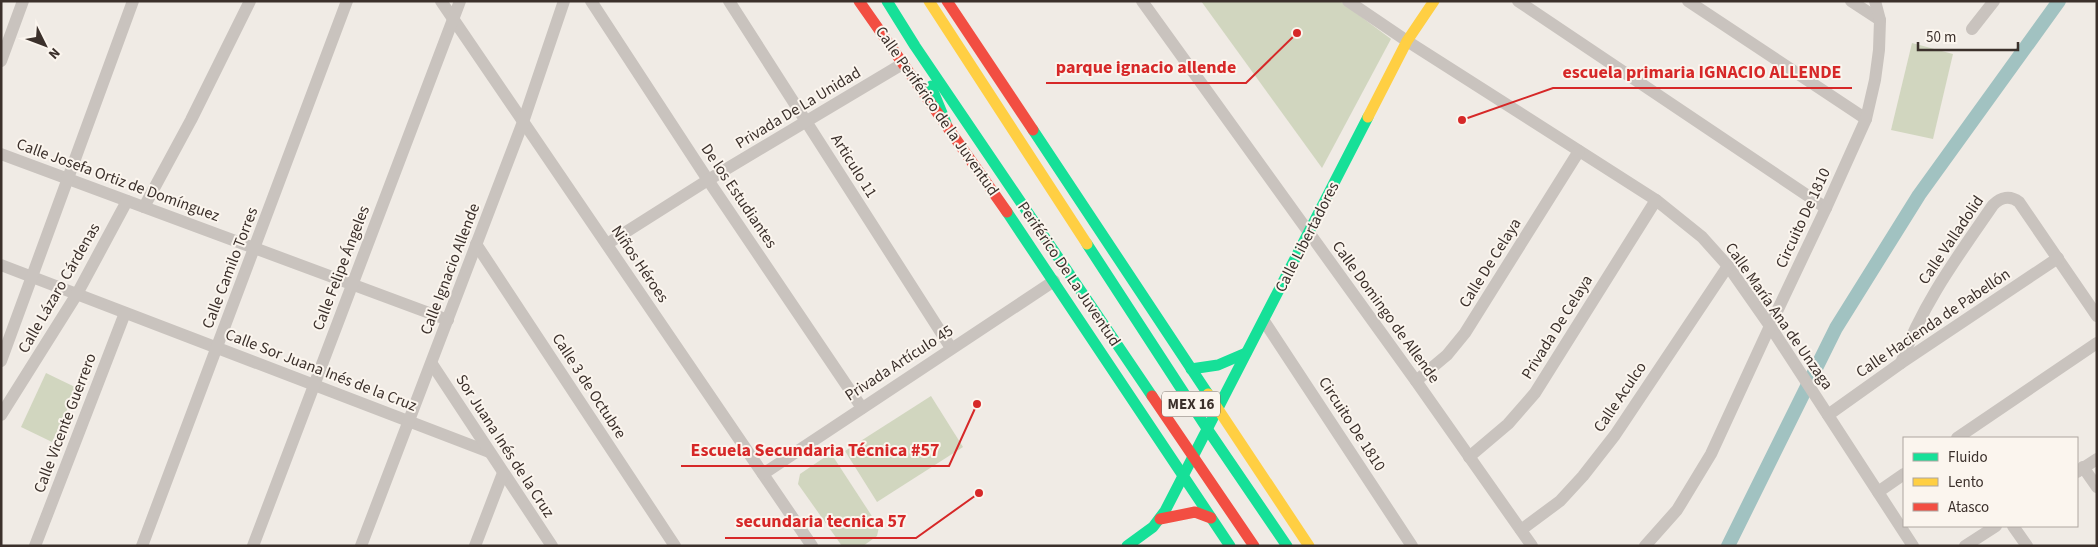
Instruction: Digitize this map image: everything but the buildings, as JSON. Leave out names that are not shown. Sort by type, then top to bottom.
[{"type":"main road","name":"Calle Periférico de la Juventud","points":[[859,1],[946,123],[1054,281],[1230,546]]},
{"type":"main road","name":"Periférico De La Juventud","points":[[887,1],[915,46],[1254,546]]},
{"type":"main road","name":"Periférico De La Juventud","points":[[928,1],[955,39],[1208,430],[1287,546]]},
{"type":"main road","points":[[937,1],[955,39]]},
{"type":"main road","points":[[947,1],[1309,546]]},
{"type":"main road","name":"Calle Libertadores","points":[[1160,519],[1407,42],[1434,1]]},
{"type":"main road","points":[[915,46],[946,123]]},
{"type":"main road","points":[[1193,373],[1246,353]]},
{"type":"main road","points":[[1142,414],[1154,415],[1164,413],[1176,405],[1189,392],[1193,373]]},
{"type":"main road","points":[[1202,504],[1204,497],[1223,477],[1241,468],[1256,466]]},
{"type":"main road","points":[[1127,546],[1160,519],[1194,512],[1212,518]]},
{"type":"street","points":[[1,61],[23,1]]},
{"type":"street","points":[[1,361],[133,1]]},
{"type":"street","points":[[144,207],[191,120],[250,1]]},
{"type":"street","name":"Calle Camilo Torres","points":[[142,546],[347,1]]},
{"type":"street","name":"Niños Héroes","points":[[441,1],[812,546]]},
{"type":"street","name":"Calle Felipe Ángeles","points":[[253,546],[460,1]]},
{"type":"street","name":"Calle Ignacio Allende","points":[[362,546],[523,122],[564,1]]},
{"type":"street","name":"De los Estudiantes","points":[[591,1],[708,180],[862,408]]},
{"type":"street","name":"Articulo 11","points":[[729,1],[951,348]]},
{"type":"street","name":"Calle Domingo de Allende","points":[[1142,1],[1416,381],[1532,546]]},
{"type":"street","name":"Calle María Ana de Unzaga","points":[[1348,1],[1407,42],[1656,200],[1702,237],[1728,266],[1770,326],[1914,546]]},
{"type":"street","points":[[1518,1],[1826,208]]},
{"type":"street","points":[[1688,1],[1866,119]]},
{"type":"street","points":[[1851,1],[1880,20]]},
{"type":"street","points":[[1875,1],[1880,20]]},
{"type":"street","points":[[1972,29],[1994,1]]},
{"type":"street","name":"Circuito De 1810","points":[[1645,546],[1677,510],[1711,454],[1866,119],[1875,80],[1880,20]]},
{"type":"street","name":"Privada De La Unidad","points":[[606,244],[708,180],[904,63]]},
{"type":"street","name":"Calle De Celaya","points":[[1416,381],[1447,355],[1465,333],[1579,152]]},
{"type":"street","name":"Calle Josefa Ortiz de Domínguez","points":[[1,154],[448,320]]},
{"type":"street","name":"Calle Valladolid","points":[[1901,363],[1912,332],[1924,308],[1996,201],[2007,197],[2019,202],[2097,316]]},
{"type":"street","name":"Privada De Celaya","points":[[1469,457],[1508,424],[1535,393],[1656,200]]},
{"type":"street","name":"Calle Lázaro Cárdenas","points":[[1,415],[77,294],[127,201]]},
{"type":"street","name":"Calle 3 de Octubre","points":[[476,244],[675,546]]},
{"type":"street","name":"Calle Hacienda de Pabellón","points":[[1828,415],[1901,363],[2058,258]]},
{"type":"street","name":"Calle Sor Juana Inés de la Cruz","points":[[1,265],[489,452]]},
{"type":"street","name":"Calle Aculco","points":[[1520,530],[1560,501],[1583,476],[1615,435],[1728,266]]},
{"type":"street","name":"Privada Artículo 45","points":[[763,474],[1054,281]]},
{"type":"street","name":"Calle Vicente Guerrero","points":[[35,546],[125,313]]},
{"type":"street","name":"Circuito De 1810","points":[[1264,321],[1412,546]]},
{"type":"street","points":[[1958,437],[2097,343]]},
{"type":"street","name":"Sor Juana Inés de la Cruz","points":[[432,364],[552,546]]},
{"type":"street","points":[[2097,459],[2080,470],[2097,487]]},
{"type":"street","points":[[475,546],[504,473]]},
{"type":"street","points":[[1878,492],[1903,475]]},
{"type":"street","points":[[1965,546],[1994,527]]},
{"type":"street","points":[[2014,527],[2027,546]]},
{"type":"green space","points":[[1201,1],[1340,1],[1391,39],[1322,168]]},
{"type":"green space","points":[[1912,43],[1953,54],[1933,139],[1891,130]]},
{"type":"green space","points":[[46,373],[77,388],[52,442],[21,427]]},
{"type":"green space","points":[[931,396],[963,447],[877,502],[845,451]]},
{"type":"green space","points":[[825,457],[834,458],[879,527],[877,536],[863,546],[842,546],[798,484],[800,474]]},
{"type":"waterway","points":[[1728,546],[1836,328],[1919,195],[2059,1]]},
{"type":"traffic: fast","points":[[887,1],[915,46],[1152,396]]},
{"type":"traffic: fast","points":[[931,86],[946,123]]},
{"type":"traffic: fast","points":[[1127,546],[1153,527],[1165,511],[1368,117]]},
{"type":"traffic: fast","points":[[1033,130],[1208,394]]},
{"type":"traffic: fast","points":[[1007,212],[1230,546]]},
{"type":"traffic: fast","points":[[1087,244],[1208,430],[1287,546]]},
{"type":"traffic: fast","points":[[1191,369],[1218,365],[1246,353]]},
{"type":"traffic: slow","points":[[929,1],[1087,244]]},
{"type":"traffic: slow","points":[[1368,117],[1407,41],[1434,1]]},
{"type":"traffic: slow","points":[[1208,394],[1309,546]]},
{"type":"traffic: jam","points":[[859,1],[1007,212]]},
{"type":"traffic: jam","points":[[947,1],[1033,130]]},
{"type":"traffic: jam","points":[[1152,396],[1254,546]]},
{"type":"traffic: jam","points":[[1160,519],[1195,512],[1211,518]]},
{"type":"place","name":"parque ignacio allende","points":[[1297,33]]},
{"type":"place","name":"escuela primaria IGNACIO ALLENDE","points":[[1462,120]]},
{"type":"place","name":"Escuela Secundaria Técnica #57","points":[[977,404]]},
{"type":"place","name":"secundaria tecnica 57","points":[[979,493]]}]
